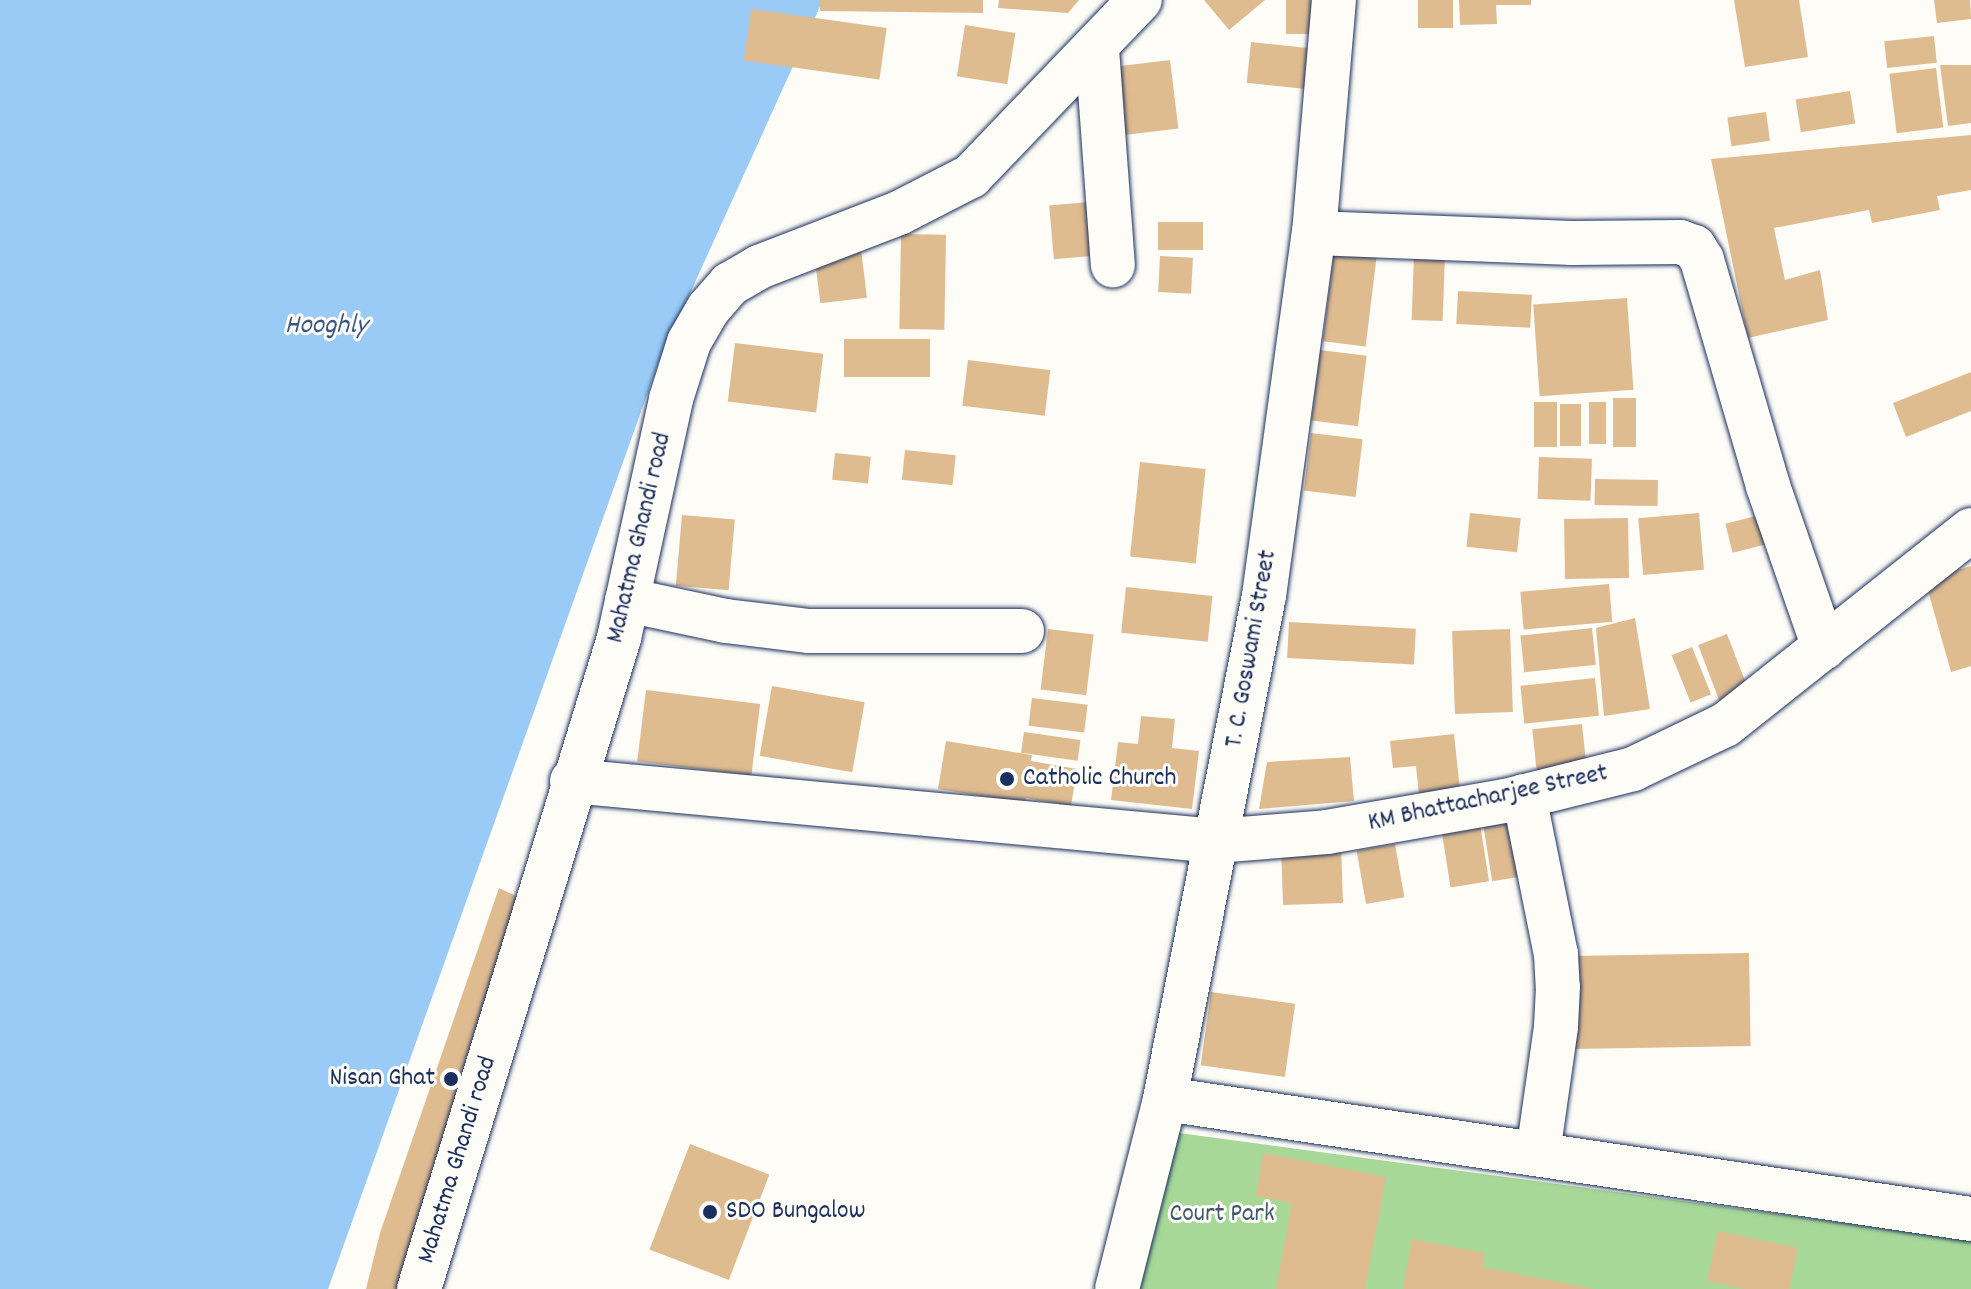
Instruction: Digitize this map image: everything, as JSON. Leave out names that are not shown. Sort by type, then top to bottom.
[{"type":"street","name":"Mahatma Ghandi road","points":[[419,1289],[572,781],[619,638],[671,399],[689,342],[709,308],[730,284],[759,267],[899,213],[971,176],[1097,49],[1140,0]]},
{"type":"street","name":"T. C. Goswami Street","points":[[1117,1289],[1165,1099],[1264,596],[1314,233],[1334,0]]},
{"type":"street","points":[[1097,49],[1113,265]]},
{"type":"street","points":[[1314,233],[1572,243],[1680,242],[1694,247],[1702,260],[1768,486],[1824,648]]},
{"type":"street","name":"KM Bhattacharjee Street","points":[[572,781],[1216,841],[1327,832],[1524,796],[1633,769],[1725,725],[1971,530]]},
{"type":"street","points":[[627,600],[726,621],[809,631],[1022,631]]},
{"type":"street","points":[[1524,796],[1556,954],[1556,1027],[1538,1154]]},
{"type":"street","points":[[1165,1099],[1971,1219]]},
{"type":"green space","name":"Court Park","points":[[1157,1130],[1971,1240],[1971,1289],[1136,1289]]},
{"type":"water","name":"Hooghly","points":[[0,0],[823,0],[658,364],[328,1289],[0,1289]]},
{"type":"building","points":[[820,0],[983,0],[983,13],[820,11]]},
{"type":"building","points":[[999,0],[1079,0],[1068,13],[998,8]]},
{"type":"building","points":[[1204,0],[1265,0],[1229,30]]},
{"type":"building","points":[[1286,0],[1311,0],[1311,34],[1286,34]]},
{"type":"building","points":[[1418,0],[1453,0],[1453,28],[1418,28]]},
{"type":"building","points":[[1459,0],[1531,0],[1531,5],[1496,5],[1497,24],[1460,25]]},
{"type":"building","points":[[1734,0],[1799,0],[1808,57],[1745,67]]},
{"type":"building","points":[[1934,0],[1970,0],[1971,19],[1937,23]]},
{"type":"building","points":[[751,9],[887,28],[879,80],[744,60]]},
{"type":"building","points":[[965,25],[1015,33],[1007,84],[957,76]]},
{"type":"building","points":[[1934,36],[1937,63],[1887,68],[1884,41]]},
{"type":"building","points":[[1251,42],[1310,48],[1305,89],[1247,83]]},
{"type":"building","points":[[1170,60],[1178,128],[1125,135],[1116,67]]},
{"type":"building","points":[[1940,65],[1971,65],[1971,123],[1948,126]]},
{"type":"building","points":[[1936,68],[1943,128],[1897,133],[1889,74]]},
{"type":"building","points":[[1850,91],[1855,124],[1801,132],[1796,100]]},
{"type":"building","points":[[1766,112],[1770,141],[1731,146],[1727,117]]},
{"type":"building","points":[[1971,135],[1971,190],[1937,196],[1940,210],[1872,223],[1869,210],[1774,228],[1785,280],[1820,270],[1828,320],[1748,338],[1711,159]]},
{"type":"building","points":[[1100,201],[1105,255],[1054,259],[1049,205]]},
{"type":"building","points":[[1158,222],[1203,222],[1203,250],[1158,250]]},
{"type":"building","points":[[901,234],[946,235],[944,330],[899,329]]},
{"type":"building","points":[[861,249],[867,298],[820,303],[814,255]]},
{"type":"building","points":[[1334,251],[1377,256],[1366,347],[1323,341]]},
{"type":"building","points":[[1414,253],[1445,254],[1443,321],[1412,320]]},
{"type":"building","points":[[1160,256],[1193,258],[1191,294],[1158,292]]},
{"type":"building","points":[[1458,291],[1532,295],[1530,328],[1456,324]]},
{"type":"building","points":[[1627,298],[1633,390],[1540,396],[1533,305]]},
{"type":"building","points":[[844,339],[930,339],[930,377],[844,377]]},
{"type":"building","points":[[735,343],[823,354],[816,412],[728,402]]},
{"type":"building","points":[[1320,350],[1367,356],[1358,426],[1311,420]]},
{"type":"building","points":[[968,360],[1050,370],[1045,416],[962,406]]},
{"type":"building","points":[[1971,372],[1971,411],[1906,437],[1893,403]]},
{"type":"building","points":[[1613,398],[1636,398],[1636,447],[1613,447]]},
{"type":"building","points":[[1534,402],[1557,402],[1557,447],[1534,447]]},
{"type":"building","points":[[1589,402],[1606,402],[1606,444],[1589,444]]},
{"type":"building","points":[[1560,404],[1581,404],[1581,446],[1560,446]]},
{"type":"building","points":[[1311,433],[1363,439],[1356,497],[1304,491]]},
{"type":"building","points":[[905,450],[956,455],[953,485],[902,480]]},
{"type":"building","points":[[835,453],[871,457],[868,484],[832,480]]},
{"type":"building","points":[[1539,457],[1592,459],[1591,501],[1538,499]]},
{"type":"building","points":[[1140,462],[1206,469],[1196,563],[1130,556]]},
{"type":"building","points":[[1595,479],[1658,480],[1658,506],[1595,505]]},
{"type":"building","points":[[1470,513],[1521,518],[1517,552],[1466,547]]},
{"type":"building","points":[[1699,513],[1704,570],[1643,575],[1638,518]]},
{"type":"building","points":[[1768,513],[1775,542],[1733,553],[1725,524]]},
{"type":"building","points":[[682,515],[735,520],[729,590],[676,586]]},
{"type":"building","points":[[1628,518],[1629,578],[1565,579],[1564,519]]},
{"type":"building","points":[[1971,566],[1971,666],[1951,672],[1925,580]]},
{"type":"building","points":[[1609,584],[1612,622],[1524,630],[1520,592]]},
{"type":"building","points":[[1126,587],[1213,596],[1208,642],[1121,633]]},
{"type":"building","points":[[1635,618],[1650,709],[1604,716],[1596,628]]},
{"type":"building","points":[[1289,622],[1416,629],[1414,665],[1287,658]]},
{"type":"building","points":[[1592,628],[1596,665],[1524,672],[1520,636]]},
{"type":"building","points":[[1048,629],[1094,635],[1086,695],[1041,690]]},
{"type":"building","points":[[1510,629],[1513,712],[1455,714],[1452,631]]},
{"type":"building","points":[[1727,634],[1751,696],[1722,707],[1698,645]]},
{"type":"building","points":[[1692,647],[1711,694],[1691,703],[1672,655]]},
{"type":"building","points":[[1595,678],[1599,716],[1524,724],[1520,686]]},
{"type":"building","points":[[772,686],[865,702],[852,772],[760,756]]},
{"type":"building","points":[[646,690],[760,704],[751,775],[637,761]]},
{"type":"building","points":[[1032,698],[1088,705],[1084,733],[1029,726]]},
{"type":"building","points":[[1141,716],[1175,719],[1172,748],[1199,751],[1192,809],[1111,800],[1118,742],[1138,744]]},
{"type":"building","points":[[1582,724],[1587,768],[1537,773],[1532,729]]},
{"type":"building","points":[[1024,732],[1080,740],[1078,761],[1021,753]]},
{"type":"building","points":[[1454,734],[1460,790],[1419,795],[1416,766],[1393,768],[1390,741]]},
{"type":"building","name":"Catholic Church","points":[[946,741],[1032,755],[1031,761],[1077,769],[1071,806],[1026,798],[1025,803],[938,789]]},
{"type":"building","points":[[1350,757],[1354,801],[1259,809],[1267,762]]},
{"type":"building","points":[[1520,814],[1530,875],[1492,881],[1482,820]]},
{"type":"building","points":[[1480,824],[1489,881],[1451,887],[1441,830]]},
{"type":"building","points":[[1395,844],[1404,897],[1366,904],[1357,851]]},
{"type":"building","points":[[1341,845],[1343,903],[1283,905],[1281,847]]},
{"type":"building","name":"Nisan Ghat","points":[[499,888],[526,901],[408,1289],[366,1289],[380,1233]]},
{"type":"building","points":[[1749,953],[1751,1046],[1574,1049],[1572,956]]},
{"type":"building","points":[[1211,992],[1295,1004],[1285,1077],[1201,1065]]},
{"type":"building","name":"SDO Bungalow","points":[[690,1144],[769,1174],[729,1280],[650,1249]]},
{"type":"building","points":[[1263,1153],[1386,1177],[1365,1289],[1276,1289],[1292,1203],[1256,1196]]},
{"type":"building","points":[[1718,1231],[1798,1248],[1789,1289],[1745,1289],[1707,1281]]},
{"type":"building","points":[[1412,1239],[1485,1253],[1482,1267],[1595,1289],[1403,1289]]},
{"type":"place","name":"Catholic Church","points":[[1007,779]]},
{"type":"place","name":"Nisan Ghat","points":[[451,1079]]},
{"type":"place","name":"SDO Bungalow","points":[[710,1212]]}]
